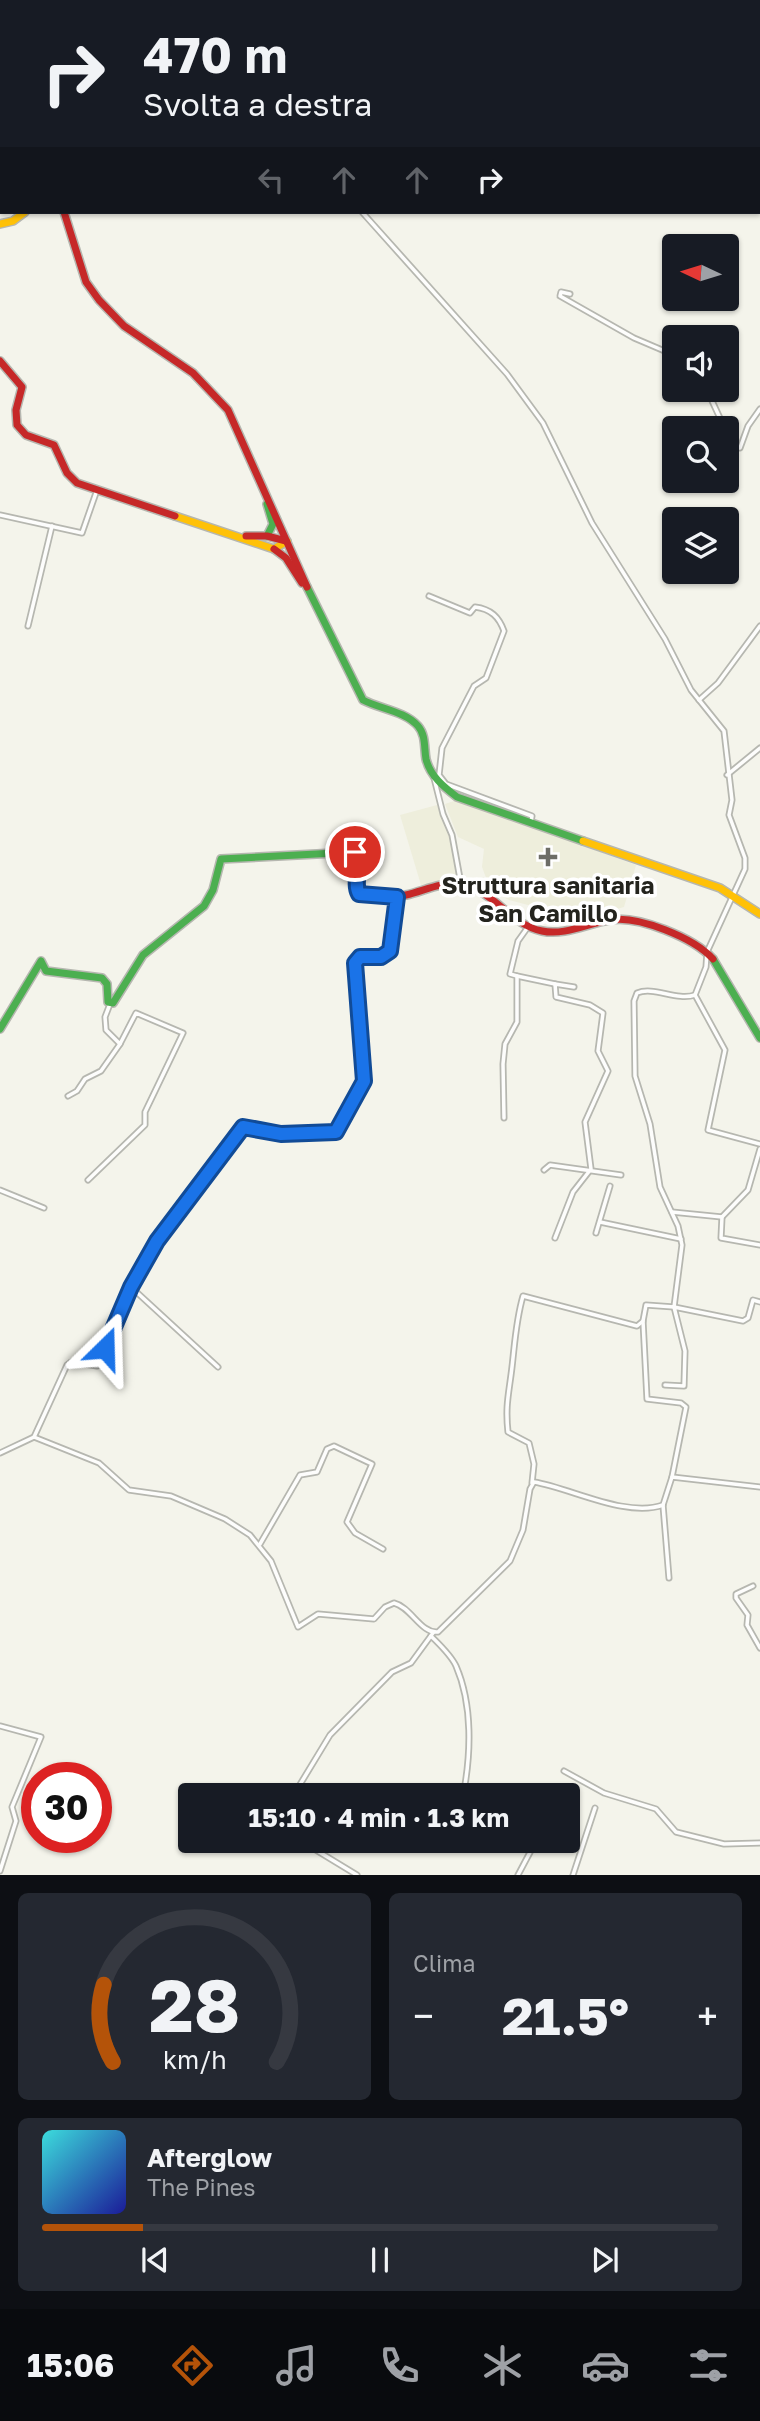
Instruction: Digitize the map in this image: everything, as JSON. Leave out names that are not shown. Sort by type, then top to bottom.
[{"type":"street","points":[[0,224],[13,221],[22,214]]},
{"type":"street","points":[[65,214],[86,282],[124,326],[193,373],[218,396],[236,423],[313,600],[363,699],[410,719],[419,727],[443,814],[452,835],[461,884]]},
{"type":"street","points":[[364,214],[507,374],[543,423],[592,523],[665,639],[699,701],[723,731],[732,800],[729,815],[745,858],[739,892],[744,902]]},
{"type":"street","points":[[570,294],[560,294],[634,338],[662,350]]},
{"type":"street","points":[[0,360],[22,387],[15,417],[18,428],[33,440],[54,445],[72,478],[97,490],[242,536],[274,549],[286,558],[313,600]]},
{"type":"street","points":[[739,449],[748,426],[760,409]]},
{"type":"street","points":[[263,488],[273,524],[267,536]]},
{"type":"street","points":[[0,515],[85,532],[97,490]]},
{"type":"street","points":[[28,626],[52,526]]},
{"type":"street","points":[[242,536],[267,536],[287,541]]},
{"type":"street","points":[[274,549],[287,541]]},
{"type":"street","points":[[429,596],[470,613],[475,607],[483,608],[499,618],[504,631],[486,678],[474,685],[442,748],[439,775],[446,784],[532,816],[531,822]]},
{"type":"street","points":[[699,701],[718,683],[760,626]]},
{"type":"street","points":[[727,775],[760,748]]},
{"type":"street","points":[[434,775],[457,797],[726,891],[760,914]]},
{"type":"street","points":[[120,1044],[106,1030],[105,1017],[110,1004],[142,955],[189,921],[204,906],[213,890],[221,859],[312,852],[355,852],[359,859],[355,885],[359,894],[397,897],[448,884],[461,884],[490,895],[528,927],[553,932],[614,919],[636,919],[707,952],[734,991],[760,1038]]},
{"type":"street","points":[[726,891],[733,891],[740,883]]},
{"type":"street","points":[[695,995],[706,967],[707,952],[740,883]]},
{"type":"street","points":[[0,1453],[34,1437],[67,1365],[71,1362],[99,1363],[131,1287],[157,1241],[243,1127],[281,1134],[336,1132],[364,1081],[355,963],[360,957],[381,957],[390,951],[397,897]]},
{"type":"street","points":[[528,927],[518,942],[510,974],[574,988]]},
{"type":"street","points":[[0,1029],[41,961],[46,971],[102,978],[107,984],[110,1004]]},
{"type":"street","points":[[504,1118],[503,1063],[505,1044],[517,1023],[517,976]]},
{"type":"street","points":[[555,984],[556,998],[590,1005],[603,1013],[598,1051],[608,1071],[585,1122],[592,1157],[589,1172],[573,1192],[555,1238]]},
{"type":"street","points":[[665,1385],[684,1387],[685,1351],[674,1307],[681,1239],[660,1187],[650,1124],[635,1076],[634,1000],[637,993],[644,990],[663,995],[695,995]]},
{"type":"street","points":[[695,995],[726,1050],[708,1130],[760,1147],[748,1190],[722,1217],[721,1238],[760,1245]]},
{"type":"street","points":[[68,1096],[77,1091],[85,1079],[101,1071],[120,1044],[136,1013],[183,1033],[145,1112],[145,1125],[88,1180]]},
{"type":"street","points":[[544,1170],[550,1165],[621,1174]]},
{"type":"street","points":[[596,1233],[610,1186]]},
{"type":"street","points":[[0,1190],[44,1208]]},
{"type":"street","points":[[672,1212],[722,1217]]},
{"type":"street","points":[[600,1222],[681,1239]]},
{"type":"street","points":[[131,1287],[218,1367]]},
{"type":"street","points":[[301,1783],[330,1735],[392,1672],[411,1663],[432,1635],[484,1589],[510,1561],[523,1530],[534,1464],[529,1443],[508,1432],[505,1402],[512,1368],[514,1325],[523,1296],[637,1326],[643,1321]]},
{"type":"street","points":[[669,1578],[663,1505],[672,1477],[686,1407],[681,1403],[647,1399],[643,1321],[646,1305],[674,1307],[743,1321],[748,1318],[753,1300],[760,1302]]},
{"type":"street","points":[[34,1437],[99,1463],[129,1490],[171,1496],[225,1519],[260,1544],[278,1576],[298,1627],[318,1614],[374,1619],[385,1607],[394,1603],[407,1609],[455,1664],[463,1689],[470,1749],[465,1783]]},
{"type":"street","points":[[260,1544],[300,1475],[317,1472],[327,1449],[334,1446],[372,1464],[347,1522],[355,1533],[383,1549]]},
{"type":"street","points":[[672,1477],[760,1487]]},
{"type":"street","points":[[532,1484],[562,1488],[604,1503],[663,1505]]},
{"type":"street","points":[[752,1586],[736,1594],[736,1598],[748,1615],[747,1625],[760,1648]]},
{"type":"street","points":[[0,1726],[41,1737],[12,1807],[16,1821],[0,1871]]},
{"type":"street","points":[[564,1771],[604,1793],[656,1810],[676,1832],[724,1844],[760,1843]]},
{"type":"street","points":[[573,1875],[595,1808]]},
{"type":"street","points":[[321,1853],[357,1875]]},
{"type":"street","points":[[519,1875],[530,1853]]},
{"type":"shaded area","name":"Struttura sanitaria San Camillo","points":[[457,800],[636,865],[624,907],[581,919],[509,900],[491,891],[482,867],[484,849],[458,837],[445,804]]},
{"type":"shaded area","points":[[437,805],[451,839],[458,881],[421,885],[400,815]]},
{"type":"traffic: fast","points":[[267,504],[273,524],[267,536]]},
{"type":"traffic: fast","points":[[307,587],[363,700],[399,714],[418,726],[424,737],[428,765],[443,785],[457,797],[583,841]]},
{"type":"traffic: fast","points":[[0,1029],[41,961],[46,971],[102,978],[107,984],[108,1002],[113,1003],[143,955],[204,906],[213,890],[221,859],[355,852],[359,855],[354,885],[359,893]]},
{"type":"traffic: fast","points":[[713,959],[760,1038]]},
{"type":"traffic: slow","points":[[0,224],[13,221],[22,214]]},
{"type":"traffic: slow","points":[[175,516],[274,549],[287,541]]},
{"type":"traffic: slow","points":[[583,841],[720,888],[760,914]]},
{"type":"traffic: jam","points":[[65,214],[86,282],[99,300],[124,326],[193,373],[228,410],[307,587]]},
{"type":"traffic: jam","points":[[0,361],[22,387],[16,410],[17,425],[26,435],[54,445],[67,473],[77,483],[175,516]]},
{"type":"traffic: jam","points":[[246,536],[267,536],[286,541]]},
{"type":"traffic: jam","points":[[274,549],[286,558],[302,583]]},
{"type":"traffic: jam","points":[[359,893],[394,897],[459,884],[481,892],[520,922],[542,931],[568,931],[610,920],[635,921],[679,936],[713,959]]},
{"type":"place","name":"Struttura sanitaria San Camillo","points":[[548,857]]},
{"type":"route","points":[[105,1348],[131,1287],[157,1241],[243,1127],[281,1134],[336,1132],[347,1107],[364,1081],[355,963],[360,957],[381,957],[390,951],[397,897],[359,894],[355,885],[359,855],[355,852]]}]
